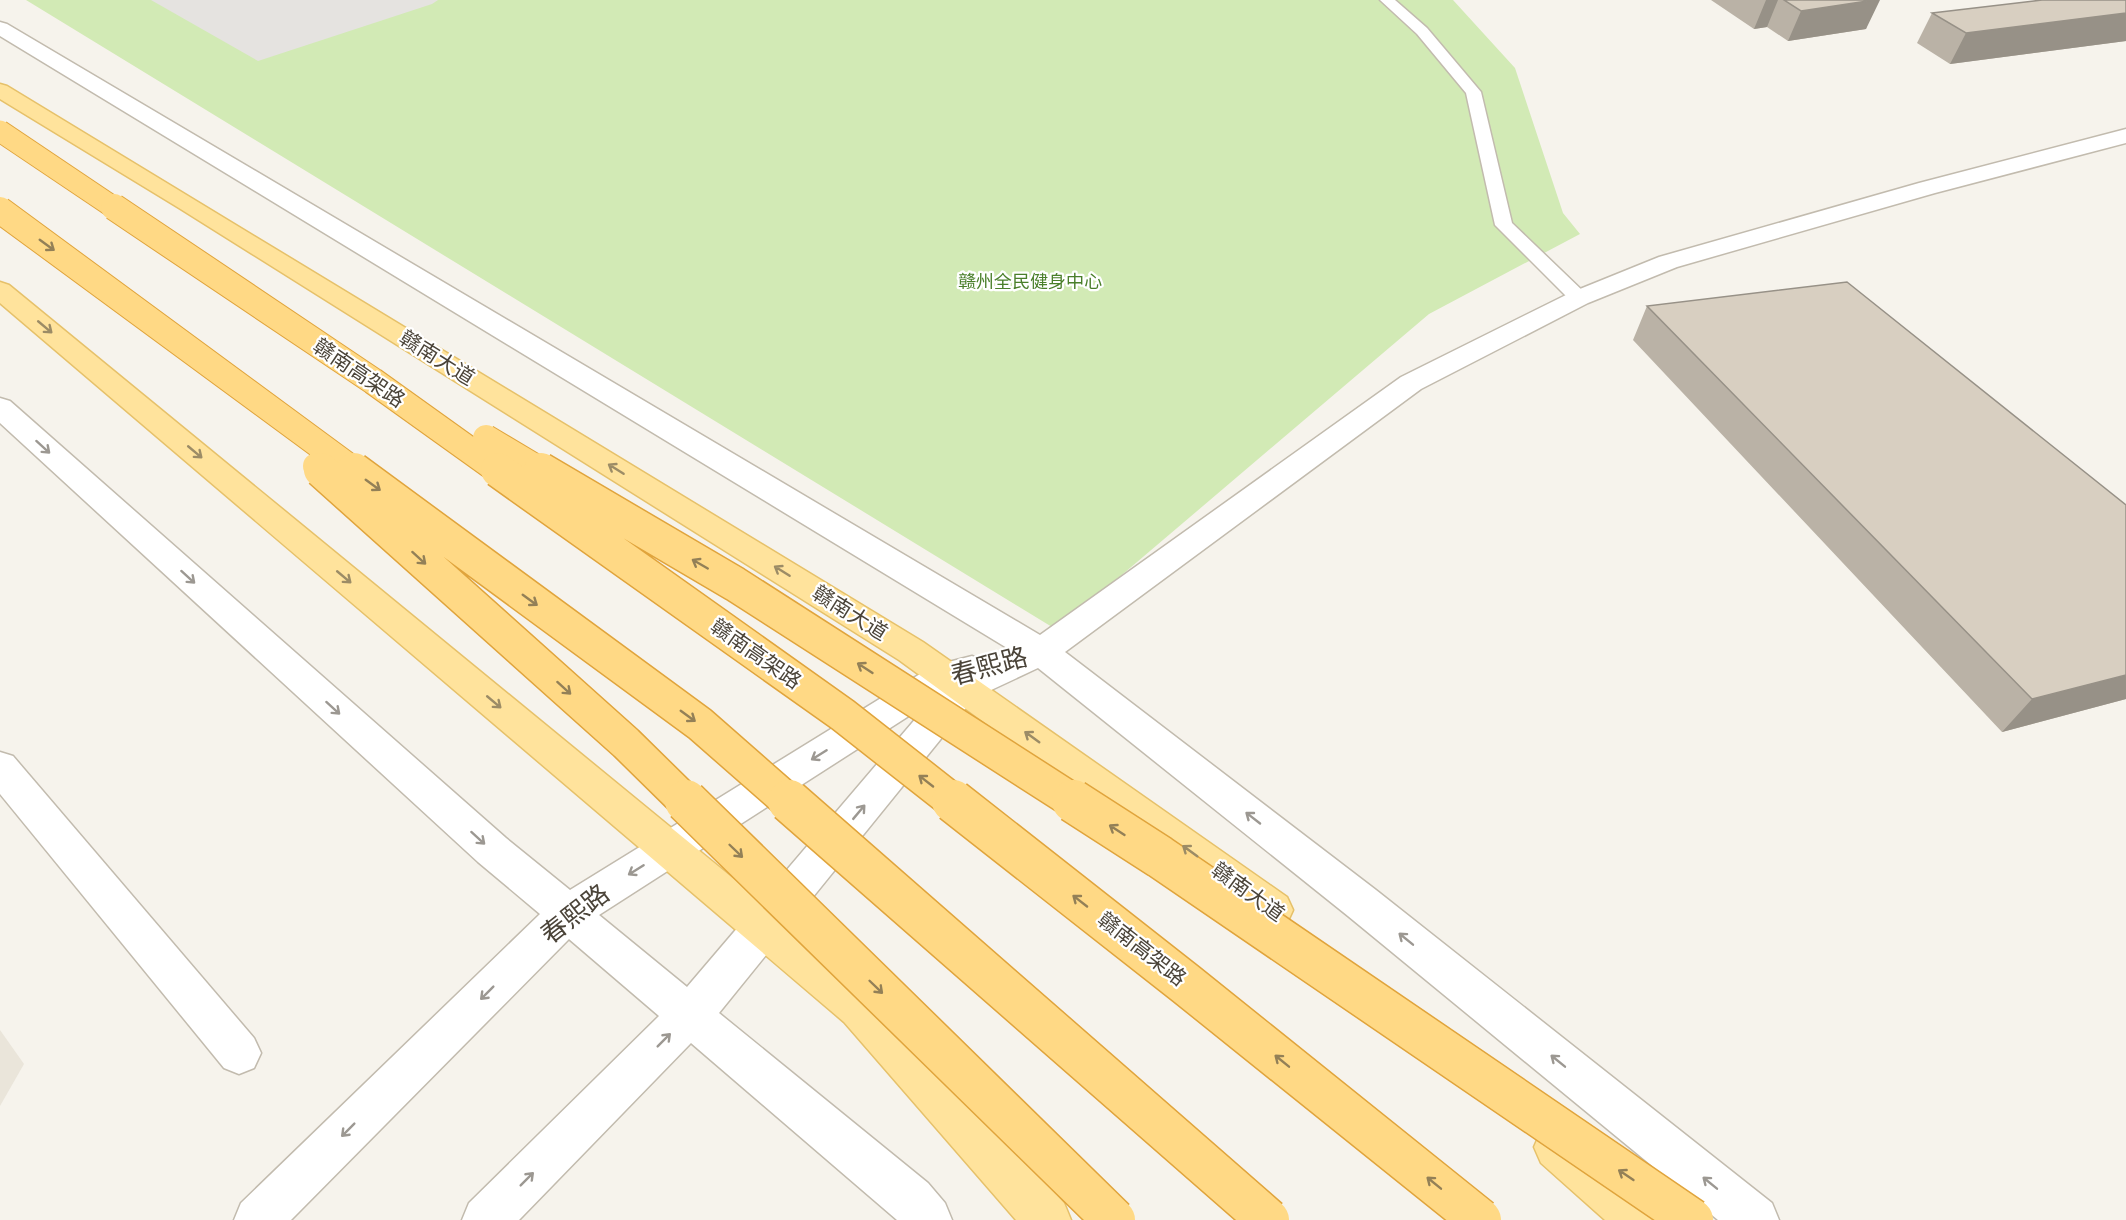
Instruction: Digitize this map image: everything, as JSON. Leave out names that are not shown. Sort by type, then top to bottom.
[{"type":"highway","name":"赣南高架路","points":[[0,132],[373,381],[843,715],[1196,992],[1480,1220]]},
{"type":"highway","points":[[0,210],[700,724],[1268,1220]]},
{"type":"highway","points":[[254,302],[735,584],[1160,857],[1692,1220]]},
{"type":"highway","points":[[172,337],[626,743],[1114,1220]]},
{"type":"main road","name":"赣南大道","points":[[0,90],[187,203],[841,608],[954,681],[1324,946],[1641,1220]]},
{"type":"main road","points":[[0,290],[859,1008],[1047,1220]]},
{"type":"street","points":[[0,28],[1041,652],[1362,903],[1755,1220]]},
{"type":"street","name":"春熙路","points":[[258,1220],[568,913],[669,849],[954,681],[1041,652],[1411,383],[1579,298],[1668,262],[1927,188],[2126,136]]},
{"type":"street","points":[[0,407],[492,850],[911,1200],[928,1220]]},
{"type":"street","name":"春熙路","points":[[486,1220],[690,1015],[763,927],[954,681]]},
{"type":"street","points":[[0,767],[239,1053]]},
{"type":"lane","points":[[1387,0],[1422,31],[1473,92],[1504,225],[1579,298]]},
{"type":"shaded area","points":[[151,0],[438,0],[432,4],[258,61]]},
{"type":"shaded area","points":[[0,1030],[24,1064],[0,1106]]},
{"type":"green space","name":"赣州全民健身中心","points":[[26,0],[1453,0],[1515,68],[1563,213],[1580,234],[1429,314],[1057,630]]},
{"type":"building","points":[[1784,0],[1874,0],[1801,11]]},
{"type":"building","points":[[2042,0],[2126,0],[2126,13],[1966,33],[1932,13]]},
{"type":"building","points":[[1847,282],[2126,505],[2126,675],[2032,699],[1647,306]]}]
